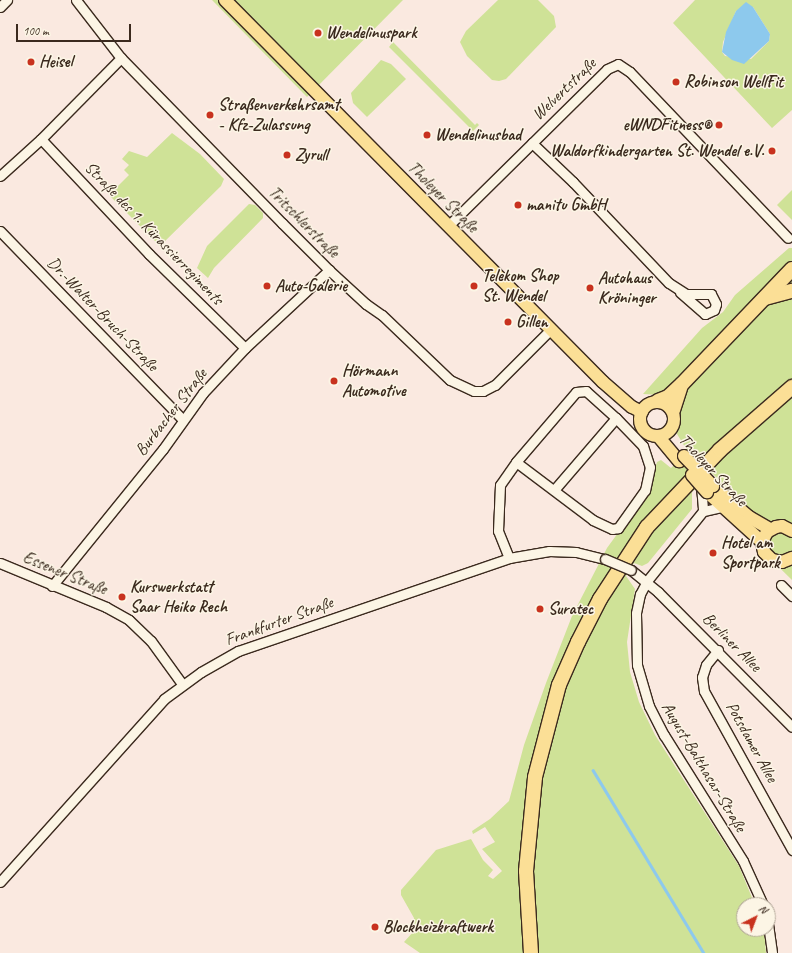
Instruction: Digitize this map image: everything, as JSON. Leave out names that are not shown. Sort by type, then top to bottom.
[{"type":"highway","points":[[658,401],[668,398],[792,269]]},
{"type":"highway","points":[[763,299],[792,291]]},
{"type":"highway","points":[[672,410],[682,384]]},
{"type":"highway","points":[[531,953],[526,871],[535,777],[559,685],[578,642],[600,599],[647,527],[720,450],[792,388]]},
{"type":"main road","name":"Tholeyer Straße","points":[[225,0],[603,382],[632,407],[642,412]]},
{"type":"main road","points":[[658,401],[672,410],[675,419],[672,428],[658,436],[643,428],[640,417],[646,405],[658,401]]},
{"type":"main road","name":"Tholeyer Straße","points":[[672,428],[675,444],[681,458]]},
{"type":"main road","name":"Tholeyer Straße","points":[[658,436],[681,458],[721,507],[755,533],[762,542],[767,557],[777,562],[791,562]]},
{"type":"main road","name":"Tholeyer Straße","points":[[707,488],[770,530]]},
{"type":"main road","points":[[762,542],[770,530],[782,526],[792,531]]},
{"type":"street","points":[[0,7],[7,0]]},
{"type":"street","name":"Tritschlerstraße","points":[[76,0],[121,58],[329,270],[366,304],[382,315],[450,380],[464,388],[483,391],[495,385],[551,329]]},
{"type":"street","points":[[0,176],[41,139],[121,58]]},
{"type":"street","name":"Welvertstraße","points":[[448,226],[612,66],[623,66],[788,238]]},
{"type":"street","name":"Straße des 1. Kürassierregiments","points":[[41,139],[149,254],[245,348]]},
{"type":"street","name":"Welvertstraße","points":[[532,144],[573,182],[643,259],[680,292]]},
{"type":"street","name":"Dr.-Walter-Bruch-Straße","points":[[0,231],[183,420]]},
{"type":"street","name":"Burbacher Straße","points":[[52,586],[154,460],[203,393],[245,348],[329,270]]},
{"type":"street","points":[[508,558],[498,531],[497,520],[500,485],[516,462],[580,390],[592,395],[643,446],[650,467],[645,490],[618,528],[603,527],[516,462]]},
{"type":"street","points":[[554,490],[616,418]]},
{"type":"street","points":[[707,488],[703,510],[721,507]]},
{"type":"street","name":"August-Balthasar-Straße","points":[[703,510],[647,582],[640,594],[636,613],[637,665],[641,685],[664,735],[743,861],[759,897]]},
{"type":"street","name":"Frankfurter Straße","points":[[0,882],[164,699],[182,684],[238,651],[262,641],[508,558],[556,551],[576,552],[605,559],[631,570],[647,582]]},
{"type":"street","name":"Essener Straße","points":[[0,563],[52,586],[106,607],[129,620],[151,641],[182,684]]},
{"type":"street","name":"Berliner Allee","points":[[647,582],[718,650],[792,727]]},
{"type":"street","points":[[781,585],[792,596]]},
{"type":"street","name":"Potsdamer Allee","points":[[718,650],[706,665],[702,677],[704,691],[792,850]]},
{"type":"street","points":[[770,937],[772,953]]},
{"type":"green space","points":[[212,0],[403,0],[307,97]]},
{"type":"green space","points":[[498,0],[538,0],[554,16],[556,27],[506,79],[499,81],[492,80],[467,56],[460,42],[466,31]]},
{"type":"green space","points":[[695,0],[792,0],[792,110],[772,128],[673,23]],"holes":[[[753,7],[770,34],[769,41],[751,59],[725,56],[722,52],[723,42],[736,11]]]},
{"type":"green space","points":[[393,42],[475,125],[477,123],[479,125],[473,131],[389,47]]},
{"type":"green space","points":[[381,60],[391,64],[406,79],[367,117],[353,103],[351,93]]},
{"type":"green space","points":[[172,133],[200,154],[224,179],[221,186],[160,246],[109,195],[129,175],[124,170],[129,165],[122,159],[129,151],[147,157]]},
{"type":"green space","points":[[792,190],[792,220],[777,205]]},
{"type":"green space","points":[[249,204],[255,205],[263,213],[263,218],[214,268],[208,278],[197,268],[207,246]]},
{"type":"green space","points":[[789,248],[792,248],[792,580],[713,502],[726,487],[712,473],[692,492],[692,509],[648,563],[642,566],[634,563],[626,576],[635,589],[627,642],[630,672],[639,702],[655,735],[739,866],[752,897],[736,897],[736,937],[765,937],[766,953],[420,953],[404,942],[414,931],[412,928],[414,918],[401,895],[401,890],[436,850],[471,839],[483,860],[493,870],[488,876],[493,879],[502,871],[482,849],[495,842],[485,827],[473,834],[472,831],[490,819],[509,801],[524,745],[546,683],[572,616],[607,548],[647,493],[657,462],[661,460],[671,468],[688,452],[677,434],[679,414],[671,401],[660,395],[643,394],[702,328],[723,312],[735,295]]},
{"type":"water","points":[[746,2],[753,7],[770,34],[769,41],[744,64],[732,60],[722,52],[726,32],[736,11]]},
{"type":"waterway","points":[[593,770],[704,953]]},
{"type":"place","name":"Wendelinuspark","points":[[318,33]]},
{"type":"place","name":"Heisel","points":[[31,62]]},
{"type":"place","name":"Robinson WellFit","points":[[676,82]]},
{"type":"place","name":"Straßenverkehrsamt - Kfz-Zulassung","points":[[210,115]]},
{"type":"place","name":"eWNDFitness®","points":[[719,125]]},
{"type":"place","name":"Wendelinusbad","points":[[427,135]]},
{"type":"place","name":"Waldorfkindergarten St. Wendel e.V.","points":[[772,151]]},
{"type":"place","name":"Zyrull","points":[[287,155]]},
{"type":"place","name":"manitu GmbH","points":[[518,205]]},
{"type":"place","name":"Auto-Galerie","points":[[267,286]]},
{"type":"place","name":"Telekom Shop St. Wendel","points":[[474,286]]},
{"type":"place","name":"Autohaus Kröninger","points":[[590,288]]},
{"type":"place","name":"Gillen","points":[[508,322]]},
{"type":"place","name":"Hörmann Automotive","points":[[334,381]]},
{"type":"place","name":"Hotel am Sportpark","points":[[713,553]]},
{"type":"place","name":"Kurswerkstatt Saar Heiko Rech","points":[[122,597]]},
{"type":"place","name":"Suratec","points":[[540,609]]},
{"type":"place","name":"Blockheizkraftwerk","points":[[375,927]]}]
